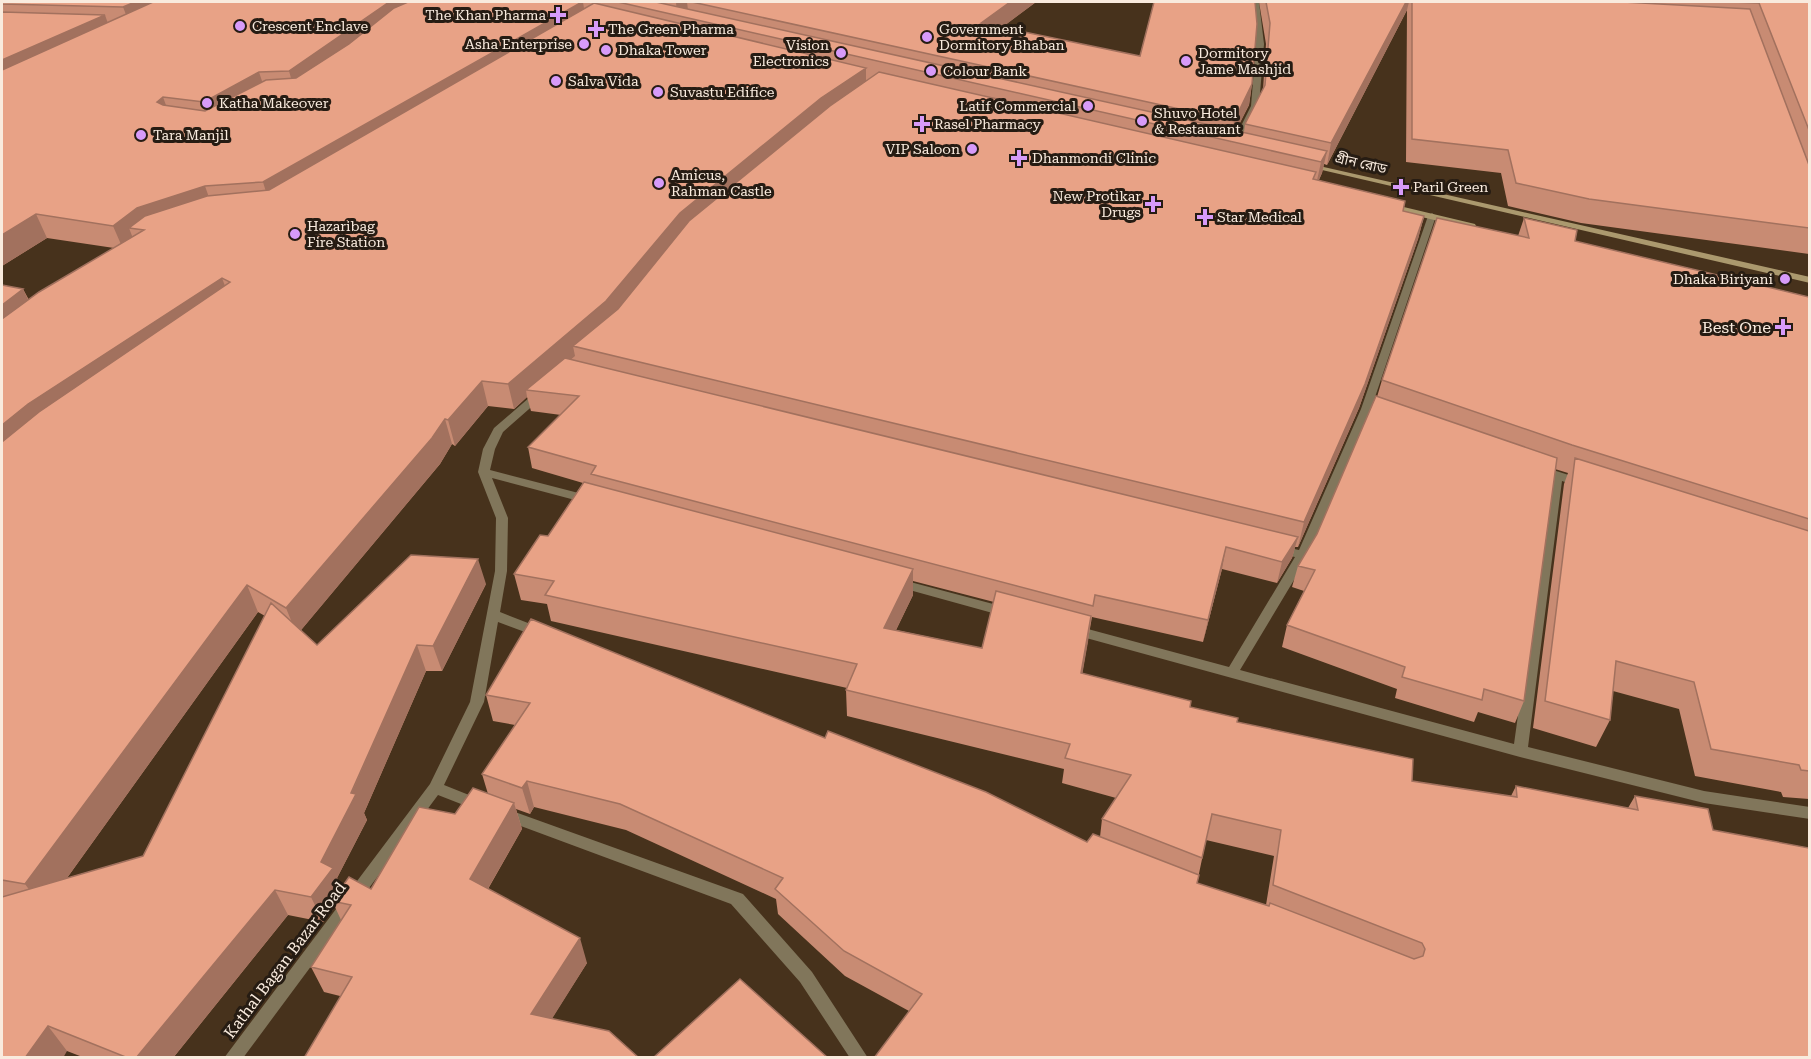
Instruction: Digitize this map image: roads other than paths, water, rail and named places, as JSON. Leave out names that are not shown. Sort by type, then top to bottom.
[{"type":"main road","points":[[1223,145],[1246,150]]},
{"type":"main road","name":"গ্রীন রোড","points":[[1303,163],[1809,280]]},
{"type":"main road","points":[[1374,203],[1478,227]]},
{"type":"street","points":[[1234,147],[1255,106],[1260,44],[1256,2]]},
{"type":"street","points":[[1232,673],[1303,555],[1371,411],[1432,216]]},
{"type":"street","points":[[549,386],[498,430],[489,449],[484,472],[599,502]]},
{"type":"street","points":[[1523,464],[1590,486]]},
{"type":"street","name":"Kathal Bagan Bazar Road","points":[[232,1058],[435,788],[477,702],[501,571],[502,518],[484,472]]},
{"type":"street","points":[[1520,751],[1557,476]]},
{"type":"street","points":[[1268,547],[1303,555]]},
{"type":"street","points":[[887,580],[1025,617]]},
{"type":"street","points":[[494,615],[560,641]]},
{"type":"street","points":[[1059,626],[1520,751],[1704,797],[1809,813]]},
{"type":"street","points":[[435,788],[737,899],[806,977],[860,1058]]},
{"type":"place","name":"The Khan Pharma","points":[[558,15]]},
{"type":"place","name":"Crescent Enclave","points":[[240,26]]},
{"type":"place","name":"The Green Pharma","points":[[596,29]]},
{"type":"place","name":"Government Dormitory Bhaban","points":[[927,37]]},
{"type":"place","name":"Asha Enterprise","points":[[584,44]]},
{"type":"place","name":"Dhaka Tower","points":[[606,50]]},
{"type":"place","name":"Vision Electronics","points":[[841,53]]},
{"type":"place","name":"Dormitory Jame Mashjid","points":[[1186,61]]},
{"type":"place","name":"Colour Bank","points":[[931,71]]},
{"type":"place","name":"Salva Vida","points":[[556,81]]},
{"type":"place","name":"Suvastu Edifice","points":[[658,92]]},
{"type":"place","name":"Katha Makeover","points":[[207,103]]},
{"type":"place","name":"Latif Commercial","points":[[1088,106]]},
{"type":"place","name":"Shuvo Hotel & Restaurant","points":[[1142,121]]},
{"type":"place","name":"Rasel Pharmacy","points":[[922,124]]},
{"type":"place","name":"Tara Manjil","points":[[141,135]]},
{"type":"place","name":"VIP Saloon","points":[[972,149]]},
{"type":"place","name":"Dhanmondi Clinic","points":[[1019,158]]},
{"type":"place","name":"Amicus, Rahman Castle","points":[[659,183]]},
{"type":"place","name":"Paril Green","points":[[1401,187]]},
{"type":"place","name":"New Protikar Drugs","points":[[1153,204]]},
{"type":"place","name":"Star Medical","points":[[1205,217]]},
{"type":"place","name":"Hazaribag Fire Station","points":[[295,234]]},
{"type":"place","name":"Dhaka Biriyani","points":[[1785,279]]},
{"type":"place","name":"Best One","points":[[1783,327]]}]
